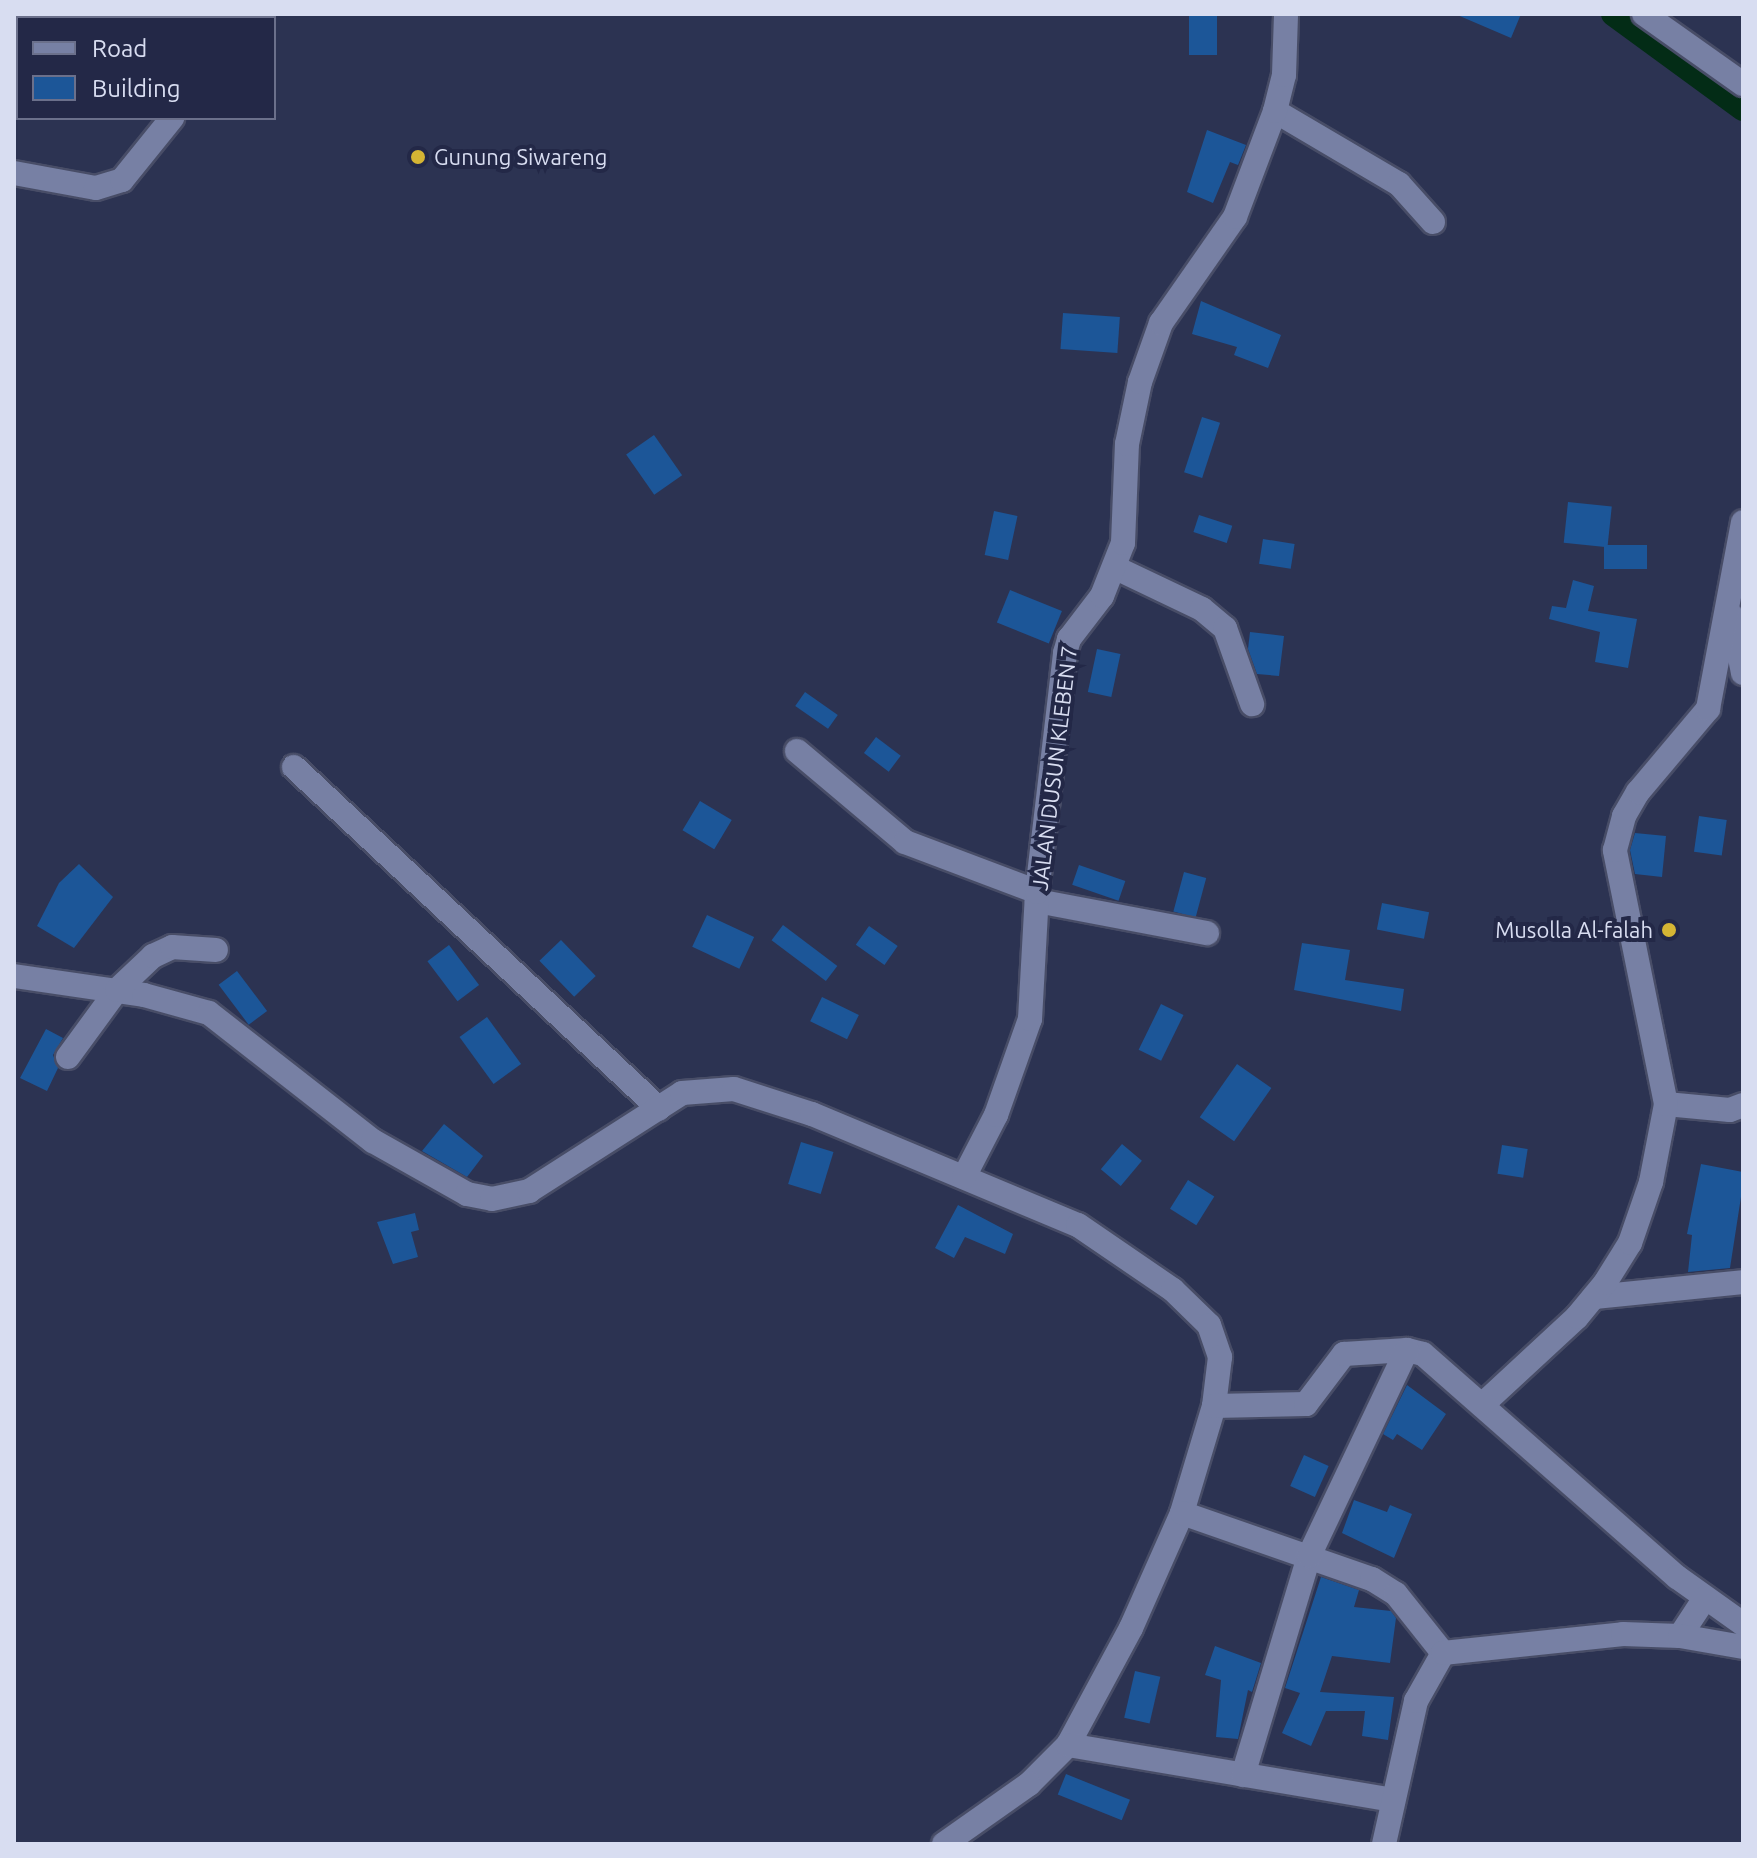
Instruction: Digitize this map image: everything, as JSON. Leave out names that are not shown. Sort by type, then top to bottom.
[{"type":"street","name":"JALAN DUSUN KLEBEN 7","points":[[964,1177],[996,1115],[1030,1019],[1037,896],[1065,653],[1116,568],[1125,525],[1127,444],[1148,354],[1161,323],[1235,217],[1275,111],[1284,75],[1286,14]]},
{"type":"street","points":[[1644,14],[1743,84]]},
{"type":"street","points":[[1275,111],[1399,184],[1433,222]]},
{"type":"street","points":[[14,173],[96,188],[122,180],[170,120]]},
{"type":"street","points":[[1482,1405],[1594,1297],[1639,1220],[1666,1104],[1615,850],[1624,816],[1638,792],[1708,709],[1730,605],[1743,522]]},
{"type":"street","points":[[1116,568],[1202,609],[1225,628],[1252,704]]},
{"type":"street","points":[[1730,605],[1743,673]]},
{"type":"street","points":[[797,751],[905,842],[1037,896],[1207,933]]},
{"type":"street","points":[[294,767],[659,1108]]},
{"type":"street","points":[[68,1057],[117,990],[172,947],[216,950]]},
{"type":"street","points":[[14,976],[117,990],[209,1013],[373,1141],[467,1194],[501,1199],[529,1191],[682,1093],[734,1089],[964,1177],[1078,1225],[1173,1290],[1216,1338],[1220,1357],[1214,1406],[1182,1513],[1131,1628],[1068,1745],[1029,1784],[944,1844]]},
{"type":"street","points":[[1666,1104],[1730,1110],[1743,1105]]},
{"type":"street","points":[[1594,1297],[1743,1282]]},
{"type":"street","points":[[1214,1406],[1306,1404],[1344,1354],[1407,1350],[1430,1358],[1705,1598],[1743,1624]]},
{"type":"street","points":[[1243,1775],[1309,1556],[1407,1350]]},
{"type":"street","points":[[1182,1513],[1372,1579],[1396,1594],[1443,1653]]},
{"type":"street","points":[[1680,1636],[1705,1598]]},
{"type":"street","points":[[1443,1653],[1580,1636],[1680,1636],[1743,1647]]},
{"type":"street","points":[[1384,1844],[1416,1701],[1443,1653]]},
{"type":"street","points":[[1068,1745],[1392,1800]]},
{"type":"building","points":[[1189,14],[1217,14],[1217,55],[1189,55]]},
{"type":"building","points":[[1455,14],[1521,14],[1511,38]]},
{"type":"building","points":[[1207,130],[1246,145],[1238,165],[1230,162],[1213,203],[1187,192]]},
{"type":"building","points":[[1201,301],[1281,335],[1268,368],[1234,355],[1237,347],[1192,334]]},
{"type":"building","points":[[1063,313],[1120,317],[1117,353],[1060,349]]},
{"type":"building","points":[[1202,417],[1220,423],[1202,478],[1184,472]]},
{"type":"building","points":[[654,435],[682,475],[654,495],[626,455]]},
{"type":"building","points":[[1568,502],[1612,507],[1607,547],[1564,543]]},
{"type":"building","points":[[994,511],[1017,516],[1008,560],[985,555]]},
{"type":"building","points":[[1199,515],[1232,526],[1227,543],[1193,532]]},
{"type":"building","points":[[1263,539],[1295,544],[1291,569],[1259,564]]},
{"type":"building","points":[[1604,545],[1647,545],[1647,569],[1604,569]]},
{"type":"building","points":[[1573,580],[1594,586],[1588,611],[1637,619],[1628,668],[1595,662],[1600,632],[1549,619],[1552,606],[1566,608]]},
{"type":"building","points":[[1010,590],[1062,611],[1049,643],[997,622]]},
{"type":"building","points":[[1250,632],[1284,636],[1279,676],[1257,674],[1248,649]]},
{"type":"building","points":[[1097,649],[1120,654],[1111,697],[1088,692]]},
{"type":"building","points":[[805,692],[838,715],[828,729],[795,706]]},
{"type":"building","points":[[876,737],[901,756],[889,772],[864,753]]},
{"type":"building","points":[[700,801],[732,820],[714,849],[682,830]]},
{"type":"building","points":[[1699,816],[1727,820],[1722,856],[1694,852]]},
{"type":"building","points":[[1635,833],[1666,836],[1662,877],[1635,874],[1630,850]]},
{"type":"building","points":[[79,864],[113,897],[74,948],[37,926],[59,883]]},
{"type":"building","points":[[1079,865],[1125,881],[1118,901],[1072,885]]},
{"type":"building","points":[[1184,872],[1206,878],[1196,918],[1173,912]]},
{"type":"building","points":[[1382,903],[1429,912],[1424,939],[1377,930]]},
{"type":"building","points":[[707,915],[754,937],[739,969],[692,947]]},
{"type":"building","points":[[783,925],[837,966],[826,981],[772,940]]},
{"type":"building","points":[[869,926],[898,946],[884,965],[856,945]]},
{"type":"building","points":[[561,940],[596,976],[574,997],[539,961]]},
{"type":"building","points":[[1302,943],[1350,950],[1345,980],[1404,989],[1401,1011],[1294,990]]},
{"type":"building","points":[[449,945],[479,985],[458,1001],[427,961]]},
{"type":"building","points":[[237,971],[267,1011],[249,1025],[219,985]]},
{"type":"building","points":[[822,997],[859,1015],[847,1039],[810,1021]]},
{"type":"building","points":[[1161,1004],[1183,1015],[1161,1061],[1139,1050]]},
{"type":"building","points":[[487,1017],[521,1064],[494,1084],[459,1037]]},
{"type":"building","points":[[46,1029],[63,1038],[53,1055],[58,1068],[47,1091],[20,1078]]},
{"type":"building","points":[[1237,1064],[1271,1088],[1234,1141],[1200,1117]]},
{"type":"building","points":[[444,1124],[483,1156],[467,1177],[422,1151]]},
{"type":"building","points":[[801,1142],[834,1152],[821,1194],[788,1184]]},
{"type":"building","points":[[1122,1144],[1142,1161],[1121,1186],[1101,1169]]},
{"type":"building","points":[[1502,1145],[1528,1149],[1523,1178],[1497,1174]]},
{"type":"building","points":[[1701,1164],[1743,1172],[1743,1184],[1730,1268],[1688,1272],[1692,1235],[1687,1234]]},
{"type":"building","points":[[1188,1180],[1214,1196],[1196,1225],[1170,1209]]},
{"type":"building","points":[[958,1205],[1013,1234],[1005,1254],[965,1237],[954,1258],[935,1248]]},
{"type":"building","points":[[415,1213],[419,1230],[411,1232],[418,1257],[393,1264],[377,1222]]},
{"type":"building","points":[[1407,1385],[1446,1414],[1422,1450],[1397,1434],[1393,1440],[1383,1434]]},
{"type":"building","points":[[1304,1455],[1329,1466],[1315,1497],[1290,1486]]},
{"type":"building","points":[[1354,1500],[1387,1512],[1390,1505],[1412,1514],[1394,1558],[1342,1533]]},
{"type":"building","points":[[1321,1577],[1359,1590],[1354,1607],[1391,1611],[1396,1618],[1390,1663],[1332,1656],[1320,1692],[1394,1697],[1388,1740],[1362,1736],[1365,1711],[1326,1711],[1311,1746],[1282,1733],[1300,1693],[1285,1688]]},
{"type":"building","points":[[1215,1646],[1261,1663],[1252,1692],[1248,1690],[1238,1739],[1216,1737],[1221,1680],[1205,1675]]},
{"type":"building","points":[[1135,1671],[1160,1677],[1150,1724],[1124,1718]]},
{"type":"building","points":[[1066,1774],[1130,1800],[1122,1820],[1058,1794]]},
{"type":"waterway","points":[[1613,14],[1743,109]]},
{"type":"place","name":"Gunung Siwareng","points":[[418,157]]},
{"type":"place","name":"Musolla Al-falah","points":[[1669,930]]}]
